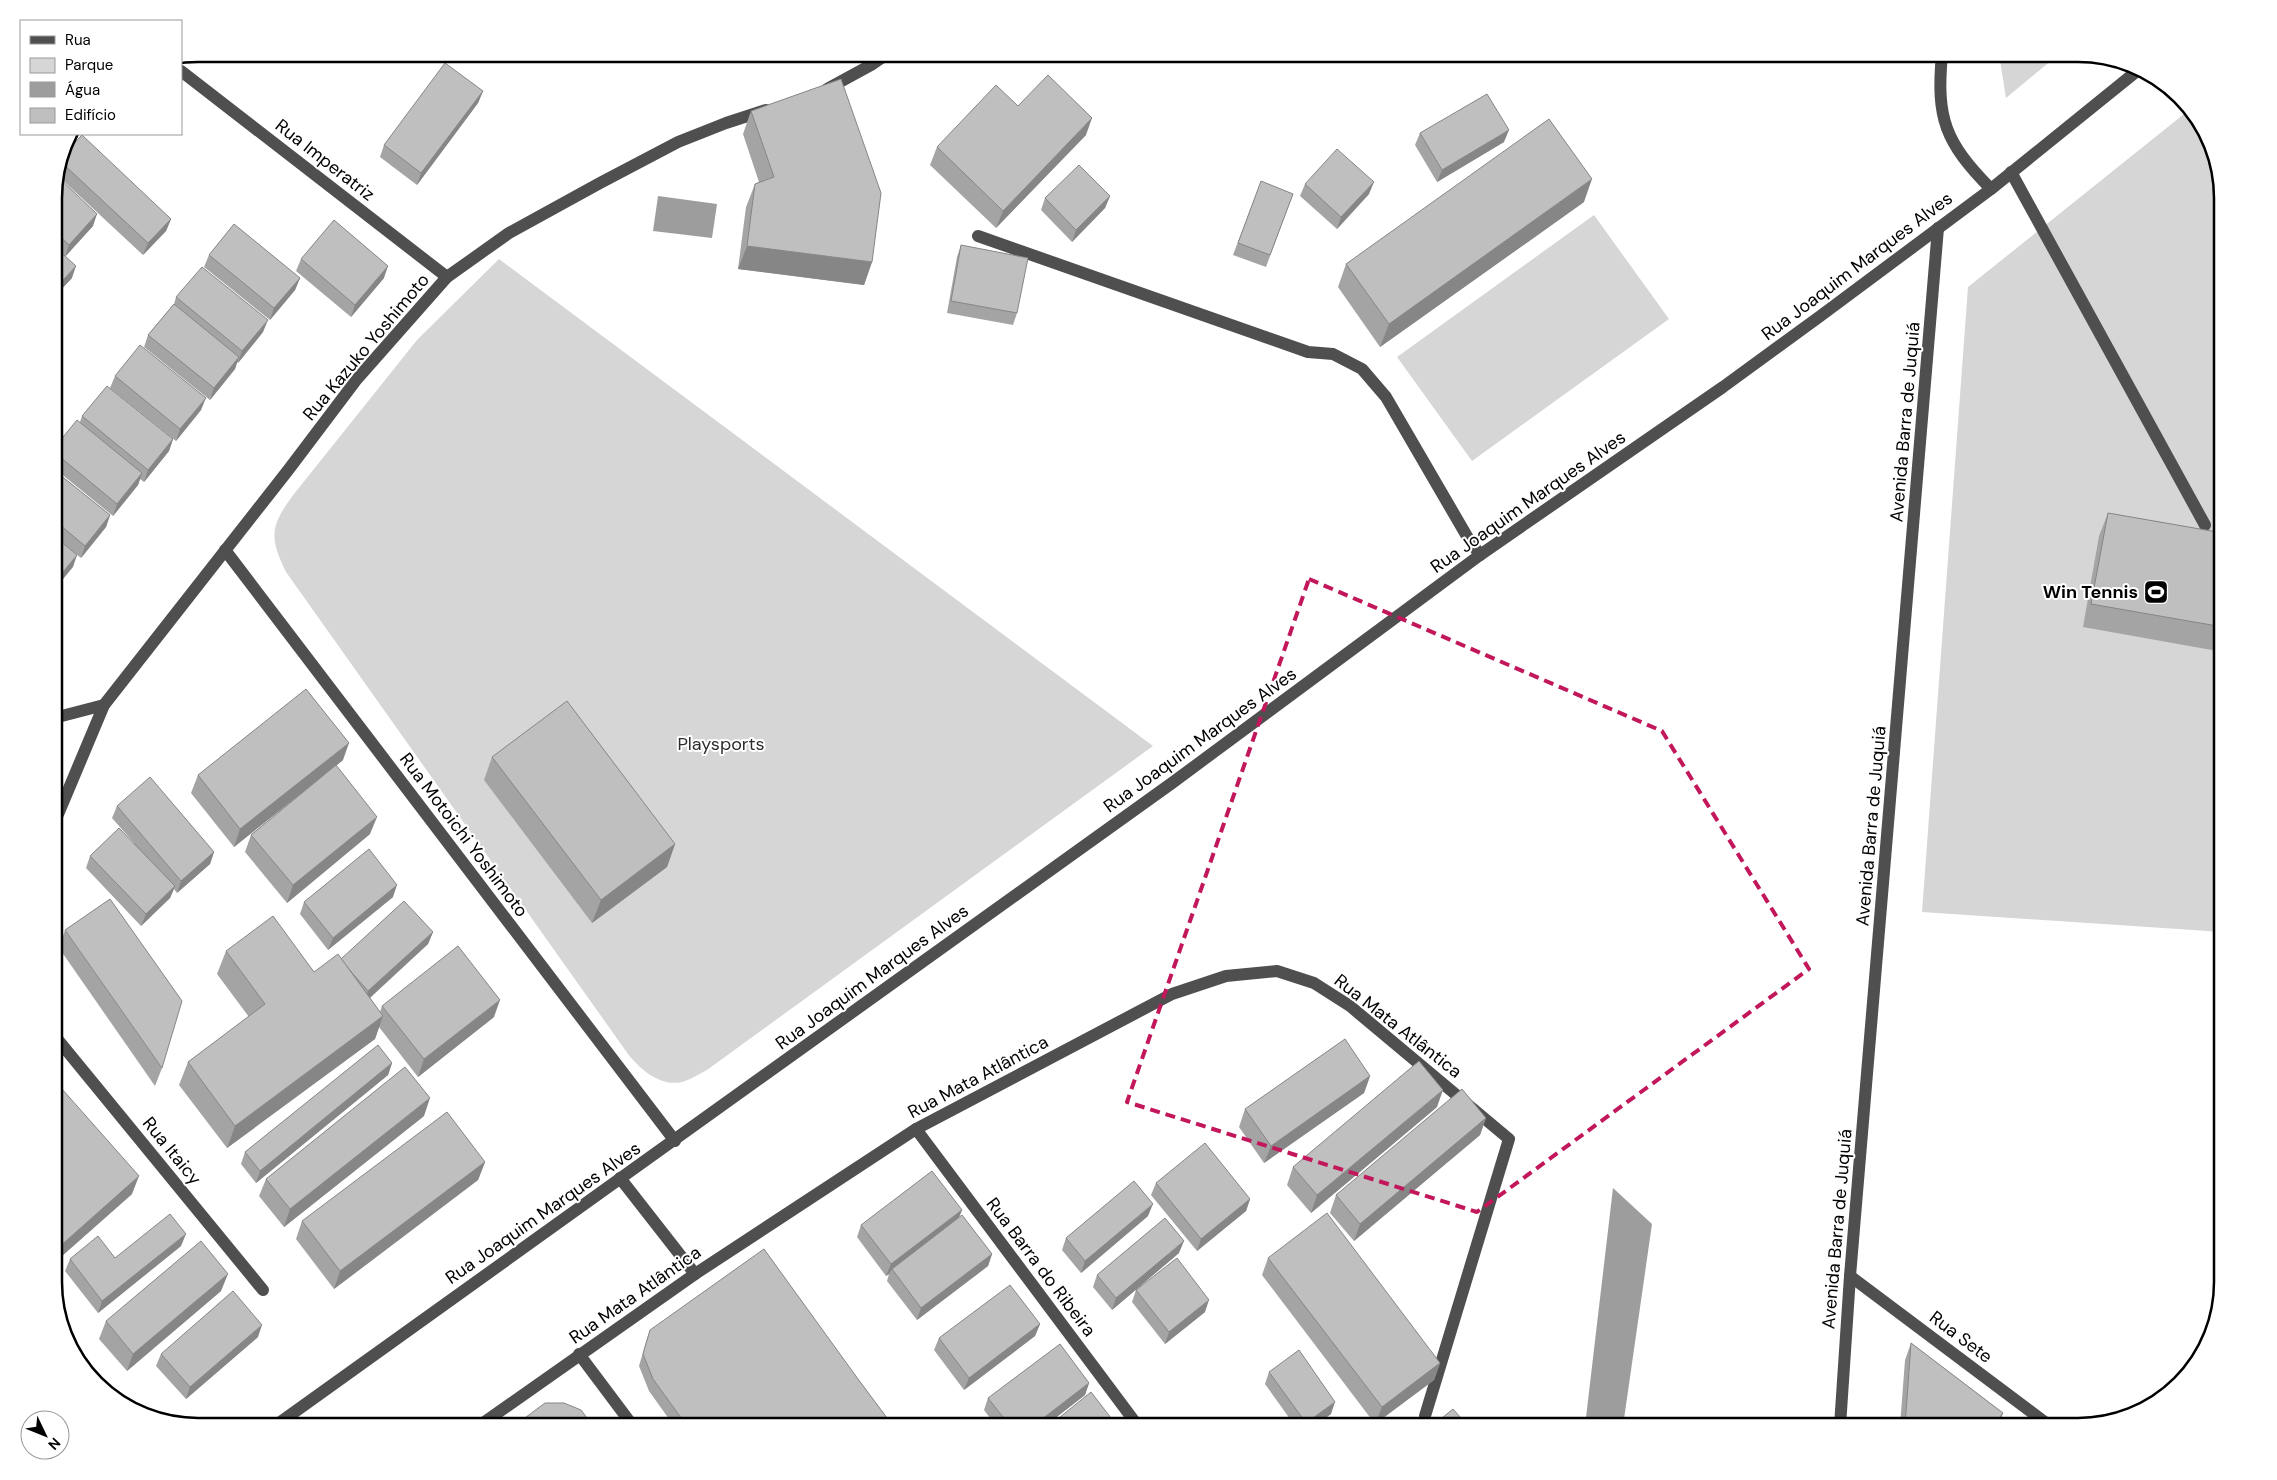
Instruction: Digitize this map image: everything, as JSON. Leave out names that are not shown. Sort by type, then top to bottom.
[{"type":"street","points":[[812,95],[838,84],[875,62]]},
{"type":"street","points":[[1941,62],[1939,87],[1946,130],[1955,148],[1991,188]]},
{"type":"street","name":"Rua Imperatriz","points":[[182,72],[447,277]]},
{"type":"street","name":"Rua Joaquim Marques Alves","points":[[286,1418],[1172,783],[1480,555],[1723,387],[1991,188],[2133,74]]},
{"type":"street","name":"Rua Kazuko Yoshimoto","points":[[63,803],[104,706],[357,379],[447,277],[532,219],[669,147],[726,123],[778,107]]},
{"type":"street","points":[[2011,172],[2205,524]]},
{"type":"street","name":"Avenida Barra de Juquiá","points":[[1841,1418],[1850,1276],[1938,228]]},
{"type":"street","points":[[978,236],[1308,352],[1333,354],[1362,369],[1386,397],[1468,538],[1480,555]]},
{"type":"street","name":"Rua Motoichi Yoshimoto","points":[[225,550],[675,1141]]},
{"type":"street","points":[[63,716],[104,706]]},
{"type":"street","name":"Rua Mata Atlântica","points":[[490,1418],[695,1274],[916,1129],[1172,994],[1226,976],[1277,971],[1314,983],[1350,1006],[1509,1139],[1425,1416]]},
{"type":"street","name":"Rua Itaicy","points":[[63,1046],[263,1290]]},
{"type":"street","name":"Rua Barra do Ribeira","points":[[916,1129],[1132,1418]]},
{"type":"street","points":[[620,1178],[695,1274]]},
{"type":"street","name":"Rua Sete","points":[[1850,1276],[2039,1418]]},
{"type":"street","points":[[579,1354],[627,1418]]},
{"type":"highlighted area","points":[[1309,579],[1662,731],[1809,969],[1477,1212],[1127,1102]]},
{"type":"green space","points":[[2000,62],[2049,62],[2006,98]]},
{"type":"green space","points":[[2184,114],[2196,130],[2204,146],[2210,163],[2214,198],[2214,931],[1922,912],[1968,287]]},
{"type":"green space","points":[[1594,215],[1669,319],[1472,461],[1397,357]]},
{"type":"green space","name":"Playsports","points":[[499,259],[1153,746],[707,1070],[682,1082],[666,1082],[651,1076],[628,1054],[286,572],[277,550],[275,540],[276,524],[294,494],[417,340]]},
{"type":"water","points":[[658,196],[717,204],[712,238],[653,231]]},
{"type":"water","points":[[1613,1188],[1652,1224],[1624,1418],[1586,1418]]},
{"type":"building","points":[[445,63],[483,91],[421,173],[384,145]]},
{"type":"building","points":[[1048,75],[1092,118],[1003,211],[937,147],[996,85],[1018,106]]},
{"type":"building","points":[[841,79],[881,193],[872,262],[747,246],[755,184],[774,177],[751,111]]},
{"type":"building","points":[[1487,94],[1509,130],[1442,170],[1420,133]]},
{"type":"building","points":[[1549,119],[1592,179],[1389,324],[1346,264]]},
{"type":"building","points":[[82,135],[171,219],[148,243],[66,167],[74,143]]},
{"type":"building","points":[[1337,149],[1374,182],[1341,217],[1305,184]]},
{"type":"building","points":[[1079,165],[1110,196],[1076,230],[1045,198]]},
{"type":"building","points":[[1261,181],[1293,194],[1270,255],[1238,243]]},
{"type":"building","points":[[64,182],[97,214],[69,245],[63,239]]},
{"type":"building","points":[[334,220],[388,266],[355,305],[301,259]]},
{"type":"building","points":[[234,224],[300,278],[274,308],[209,255]]},
{"type":"building","points":[[961,245],[1028,258],[1017,313],[951,301]]},
{"type":"building","points":[[63,254],[76,266],[63,280]]},
{"type":"building","points":[[202,267],[268,320],[242,351],[176,297]]},
{"type":"building","points":[[174,304],[239,357],[214,388],[148,335]]},
{"type":"building","points":[[140,345],[206,398],[180,429],[115,376]]},
{"type":"building","points":[[107,386],[173,439],[148,470],[82,416]]},
{"type":"building","points":[[77,420],[142,473],[117,504],[63,459],[63,437]]},
{"type":"building","points":[[63,477],[110,515],[85,546],[63,528]]},
{"type":"building","name":"Win Tennis","points":[[2108,513],[2214,531],[2214,625],[2091,604]]},
{"type":"building","points":[[63,543],[77,555],[63,572]]},
{"type":"building","points":[[306,689],[349,743],[240,829],[198,775]]},
{"type":"building","points":[[567,701],[675,844],[601,900],[492,757]]},
{"type":"building","points":[[336,765],[377,817],[293,885],[251,835]]},
{"type":"building","points":[[150,777],[214,852],[181,881],[117,806]]},
{"type":"building","points":[[119,828],[175,886],[146,914],[90,856]]},
{"type":"building","points":[[369,849],[397,885],[333,938],[304,902]]},
{"type":"building","points":[[110,899],[182,1001],[162,1068],[65,930]]},
{"type":"building","points":[[404,901],[433,932],[368,991],[341,959]]},
{"type":"building","points":[[273,916],[314,972],[338,954],[383,1016],[235,1126],[188,1062],[265,1004],[226,951]]},
{"type":"building","points":[[458,946],[500,1000],[424,1059],[382,1006]]},
{"type":"building","points":[[1345,1039],[1370,1076],[1271,1146],[1245,1109]]},
{"type":"building","points":[[378,1045],[392,1063],[260,1171],[245,1152]]},
{"type":"building","points":[[1419,1061],[1443,1090],[1317,1195],[1293,1167]]},
{"type":"building","points":[[405,1067],[430,1098],[290,1209],[266,1179]]},
{"type":"building","points":[[1462,1089],[1486,1118],[1360,1224],[1336,1195]]},
{"type":"building","points":[[63,1090],[139,1176],[63,1244]]},
{"type":"building","points":[[447,1112],[485,1162],[340,1271],[302,1221]]},
{"type":"building","points":[[1205,1143],[1250,1199],[1201,1239],[1156,1183]]},
{"type":"building","points":[[932,1171],[962,1210],[891,1264],[861,1225]]},
{"type":"building","points":[[1134,1181],[1153,1204],[1085,1261],[1066,1238]]},
{"type":"building","points":[[1327,1213],[1440,1363],[1382,1407],[1268,1258]]},
{"type":"building","points":[[170,1214],[186,1234],[102,1301],[70,1259],[98,1236],[115,1258]]},
{"type":"building","points":[[962,1215],[992,1254],[921,1308],[892,1269]]},
{"type":"building","points":[[1165,1218],[1184,1241],[1116,1298],[1097,1275]]},
{"type":"building","points":[[201,1241],[228,1274],[133,1354],[106,1321]]},
{"type":"building","points":[[764,1249],[887,1418],[681,1418],[653,1379],[643,1354],[650,1330]]},
{"type":"building","points":[[1177,1258],[1209,1300],[1169,1332],[1136,1290]]},
{"type":"building","points":[[1010,1285],[1040,1324],[969,1378],[939,1338]]},
{"type":"building","points":[[233,1291],[262,1325],[190,1387],[161,1354]]},
{"type":"building","points":[[1911,1343],[2003,1413],[1999,1418],[1906,1418]]},
{"type":"building","points":[[1060,1344],[1089,1383],[1043,1418],[1004,1418],[988,1398]]},
{"type":"building","points":[[1299,1350],[1335,1402],[1313,1418],[1302,1418],[1269,1372]]},
{"type":"building","points":[[1091,1392],[1111,1418],[1059,1418]]},
{"type":"building","points":[[545,1403],[564,1403],[581,1410],[587,1418],[525,1418]]},
{"type":"building","points":[[1453,1409],[1461,1418],[1442,1418]]},
{"type":"place","name":"Win Tennis","points":[[2156,592]]}]
